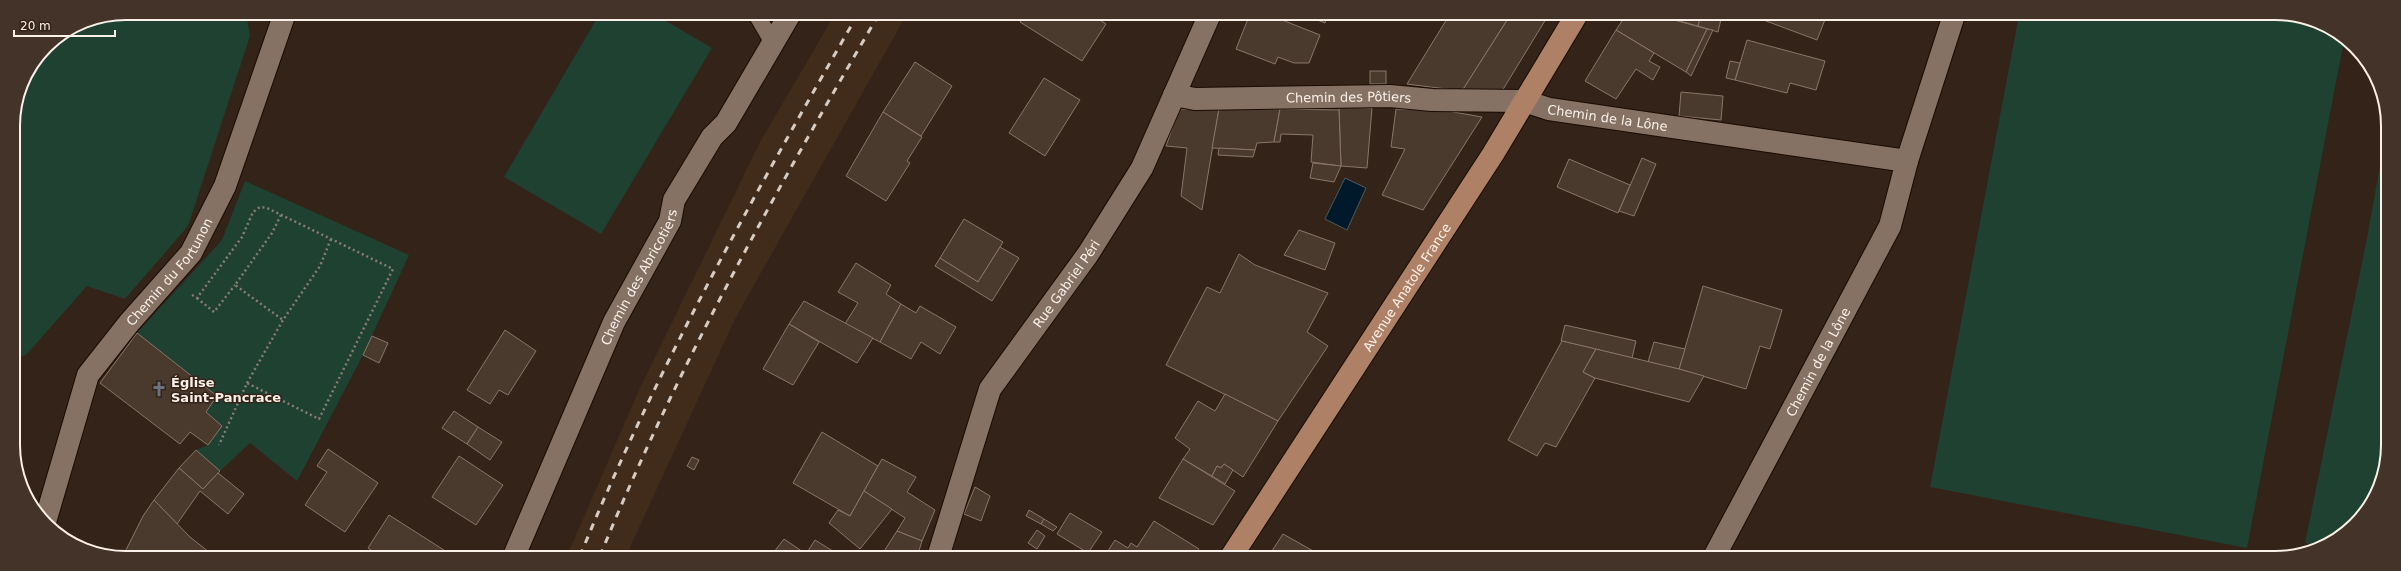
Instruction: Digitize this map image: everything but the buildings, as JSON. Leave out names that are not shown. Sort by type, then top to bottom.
[{"type":"main road","name":"Avenue Anatole France","points":[[1235,551],[1493,154],[1573,20]]},
{"type":"street","name":"Chemin du Fortunon","points":[[47,515],[88,375],[191,253],[225,186],[283,20]]},
{"type":"street","name":"Chemin des Abricotiers","points":[[516,551],[614,322],[670,221],[674,200],[712,137],[726,123],[786,20]]},
{"type":"street","name":"Rue Gabriel Péri","points":[[940,551],[990,389],[1088,254],[1142,168],[1207,20]]},
{"type":"street","name":"Chemin de la Lône","points":[[1717,551],[1890,226],[1907,161],[1952,20]]},
{"type":"street","name":"Chemin des Pôtiers","points":[[1174,95],[1195,99],[1390,96],[1432,100],[1524,101]]},
{"type":"street","name":"Chemin de la Lône","points":[[1524,101],[1549,109],[1907,161]]},
{"type":"lane","points":[[759,20],[772,44]]},
{"type":"path","points":[[197,298],[242,237],[253,212],[256,209],[263,208],[281,215],[392,269],[319,419],[247,383]]},
{"type":"path","points":[[171,276],[214,312],[272,232],[281,215]]},
{"type":"path","points":[[219,444],[247,383],[283,320],[320,266],[331,239]]},
{"type":"path","points":[[235,285],[283,320]]},
{"type":"shaded area","points":[[831,20],[904,20],[736,317],[628,551],[569,551],[639,390],[759,144]]},
{"type":"green space","points":[[126,20],[247,20],[250,36],[188,226],[125,299],[87,286],[26,355],[20,357],[20,119],[22,105],[28,86],[38,67],[56,46],[67,38],[86,28],[105,22]]},
{"type":"green space","points":[[596,20],[664,20],[712,48],[601,234],[504,177]]},
{"type":"green space","points":[[2018,20],[2289,21],[2322,31],[2343,45],[2247,548],[1930,487]]},
{"type":"green space","points":[[2381,160],[2381,452],[2379,466],[2370,492],[2355,515],[2345,525],[2322,540],[2312,544],[2305,543],[2367,238]]},
{"type":"green space","points":[[245,181],[409,255],[363,355],[297,481],[250,443],[218,473],[196,450],[208,445],[222,426],[206,412],[217,396],[137,333],[222,240]]},
{"type":"water","points":[[1345,178],[1366,188],[1347,230],[1325,219]]},
{"type":"railway","points":[[582,551],[642,416],[675,348],[782,147],[855,20]]},
{"type":"railway","points":[[602,551],[662,416],[730,280],[803,146],[876,20]]},
{"type":"place","name":"Église Saint-Pancrace","points":[[159,389]]}]
